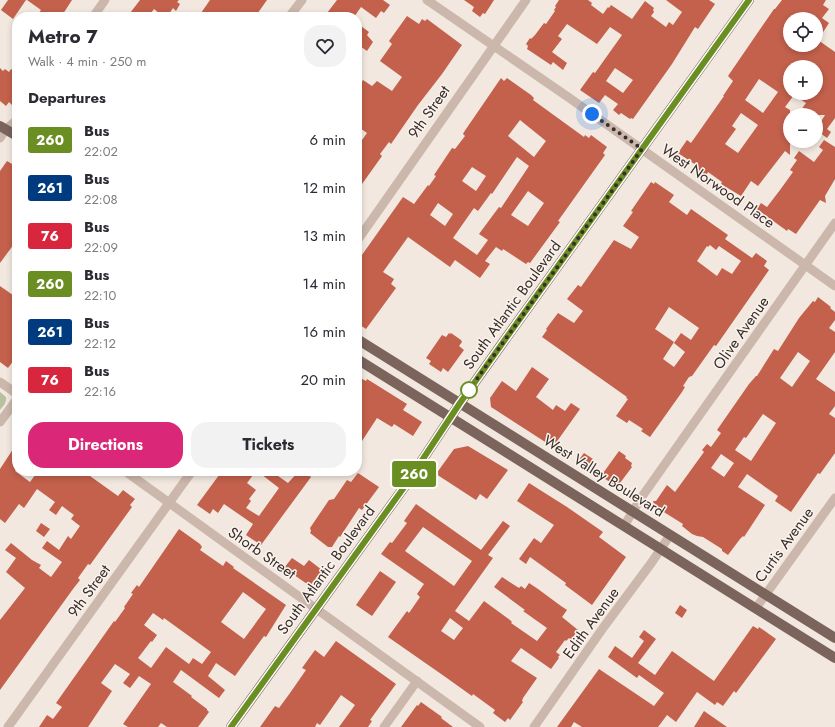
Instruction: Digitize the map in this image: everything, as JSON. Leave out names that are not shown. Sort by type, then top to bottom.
[{"type":"main road","name":"South Atlantic Boulevard","points":[[231,727],[405,486],[460,403],[749,0]]},
{"type":"main road","points":[[2,131],[12,134]]},
{"type":"main road","name":"West Valley Boulevard","points":[[362,342],[835,638]]},
{"type":"main road","points":[[362,362],[835,658]]},
{"type":"street","points":[[96,12],[105,0]]},
{"type":"street","points":[[294,12],[302,0]]},
{"type":"street","name":"West Norwood Place","points":[[427,0],[642,149],[835,286]]},
{"type":"street","name":"9th Street","points":[[362,234],[526,0]]},
{"type":"street","points":[[2,131],[12,124]]},
{"type":"street","name":"Olive Avenue","points":[[624,526],[640,498],[806,266],[835,223]]},
{"type":"street","points":[[0,382],[12,390]]},
{"type":"street","points":[[0,422],[12,406]]},
{"type":"street","name":"Shorb Street","points":[[132,476],[480,727]]},
{"type":"street","name":"9th Street","points":[[8,727],[188,476]]},
{"type":"street","name":"Curtis Avenue","points":[[756,608],[835,498]]},
{"type":"street","name":"Edith Avenue","points":[[534,727],[580,660],[652,562],[670,534]]},
{"type":"street","points":[[384,727],[417,681]]},
{"type":"green space","points":[[0,392],[6,397],[6,401],[0,410]]},
{"type":"building","points":[[8,0],[26,0],[18,12],[12,12],[12,18],[1,10]]},
{"type":"building","points":[[27,0],[72,0],[64,12],[40,12],[41,10]]},
{"type":"building","points":[[140,0],[179,0],[177,2],[180,4],[176,11],[173,8],[170,12],[158,12],[154,9],[152,12],[131,12]]},
{"type":"building","points":[[210,0],[267,0],[259,12],[202,12]]},
{"type":"building","points":[[337,0],[383,0],[390,5],[384,13],[381,11],[376,18],[361,7],[358,12],[328,12]]},
{"type":"building","points":[[464,0],[494,0],[485,14],[483,13],[480,17],[472,11],[474,7]]},
{"type":"building","points":[[559,0],[588,0],[592,3],[591,5],[603,14],[611,5],[632,19],[645,1],[654,8],[654,12],[651,16],[666,27],[669,22],[673,25],[682,12],[666,0],[709,0],[715,4],[698,29],[695,27],[672,64],[633,119],[630,119],[621,113],[619,115],[613,110],[618,104],[605,95],[599,103],[580,90],[593,72],[595,73],[622,35],[610,27],[597,44],[567,24],[558,36],[562,39],[552,52],[567,63],[563,70],[553,62],[551,65],[527,49],[528,46],[526,44],[544,23],[546,24],[555,11],[555,6]],"holes":[[[615,68],[633,80],[623,93],[606,81]]]},
{"type":"building","points":[[782,0],[826,0],[823,5],[829,9],[823,17],[823,12],[783,12],[783,52],[823,52],[823,44],[835,52],[835,118],[827,129],[831,132],[827,138],[823,135],[823,118],[825,115],[823,115],[823,108],[802,108],[806,103],[802,100],[823,100],[823,60],[783,60],[783,100],[790,100],[785,107],[787,108],[783,108],[783,148],[790,148],[790,155],[785,151],[758,186],[751,181],[741,196],[721,184],[722,182],[708,172],[706,176],[697,169],[699,167],[678,153],[687,140],[691,143],[724,96],[733,81],[728,76],[774,9]],"holes":[[[759,79],[778,92],[763,113],[745,100]],[[741,113],[758,125],[738,153],[725,144],[736,129],[732,126]]]},
{"type":"building","points":[[407,16],[419,24],[422,19],[425,21],[427,19],[462,45],[391,144],[389,142],[380,154],[382,156],[362,184],[362,140],[367,133],[362,130],[362,82],[363,80],[372,86],[377,81],[392,91],[402,77],[380,61],[392,44],[389,41]]},
{"type":"building","points":[[823,19],[829,23],[823,32]]},
{"type":"building","points":[[362,27],[369,32],[367,35],[373,42],[367,51],[362,48]]},
{"type":"building","points":[[0,68],[3,71],[5,69],[9,72],[11,69],[12,105],[9,102],[6,106],[0,101]]},
{"type":"building","points":[[501,78],[504,81],[507,78],[531,95],[534,98],[533,100],[584,137],[585,135],[589,138],[591,135],[607,147],[603,153],[605,155],[558,221],[560,222],[530,263],[528,262],[526,264],[503,249],[502,251],[496,247],[485,261],[490,264],[480,278],[455,260],[450,267],[408,237],[383,272],[394,279],[391,284],[396,288],[366,329],[362,326],[362,255],[403,197],[414,204],[436,176],[434,175],[452,148],[455,149],[465,136],[463,134]],"holes":[[[520,120],[546,141],[534,157],[508,136]],[[517,157],[529,166],[501,208],[499,207],[479,234],[488,240],[477,255],[453,238],[474,208],[478,211],[491,193],[492,194]],[[472,167],[486,176],[476,191],[462,181]],[[528,191],[544,203],[528,226],[511,215]],[[438,203],[453,214],[445,226],[430,215]]]},
{"type":"building","points":[[824,140],[835,147],[835,179],[825,196],[826,203],[820,200],[796,234],[788,229],[787,231],[757,209],[761,203],[767,207],[780,190],[793,172],[790,170],[797,160],[794,158],[799,151],[814,162],[823,150],[820,148],[823,148]]},
{"type":"building","points":[[7,161],[12,164],[12,247],[0,263],[0,171]]},
{"type":"building","points":[[651,182],[654,184],[655,182],[674,195],[669,202],[687,215],[691,209],[728,235],[725,239],[752,258],[756,253],[767,261],[764,266],[769,270],[716,346],[714,345],[692,376],[689,377],[683,386],[685,387],[682,392],[650,437],[641,431],[643,429],[629,420],[627,423],[616,416],[628,399],[626,398],[627,397],[542,337],[558,313],[574,323],[583,311],[567,299],[578,285],[581,287],[614,240],[631,249],[639,237],[623,226],[633,212],[631,211]],"holes":[[[710,245],[716,250],[719,246],[741,261],[732,274],[722,268],[717,276],[697,261],[707,246],[708,247]],[[669,307],[699,328],[691,340],[681,333],[674,343],[685,352],[674,367],[663,359],[674,342],[655,329]]]},
{"type":"building","points":[[0,286],[12,294],[12,363],[8,368],[0,362]]},
{"type":"building","points":[[818,297],[835,312],[835,320],[829,328],[835,332],[835,352],[816,379],[835,392],[835,406],[829,414],[835,418],[835,453],[820,474],[818,473],[791,512],[775,501],[778,496],[747,474],[738,487],[765,505],[744,537],[743,536],[740,539],[728,555],[722,551],[722,549],[703,537],[692,534],[682,526],[683,524],[659,509],[656,510],[653,501],[656,501],[667,485],[675,492],[704,452],[702,450],[707,444],[711,447],[721,433],[717,430],[749,384],[757,376],[774,349],[778,351],[799,318],[813,301],[815,302]],"holes":[[[798,352],[810,361],[792,387],[780,378]],[[763,414],[776,423],[751,461],[735,450],[744,437],[746,438]],[[721,454],[734,463],[724,477],[711,468]]]},
{"type":"building","points":[[449,333],[461,340],[462,342],[459,346],[464,350],[448,372],[443,368],[441,372],[429,364],[431,361],[426,358],[442,335],[446,337]]},
{"type":"building","points":[[532,367],[549,379],[536,397],[553,410],[556,405],[565,411],[571,403],[580,409],[553,447],[491,407],[490,398],[502,381],[516,391]]},
{"type":"building","points":[[362,379],[366,381],[367,379],[407,404],[403,410],[422,422],[413,436],[394,424],[392,427],[377,418],[362,441]]},
{"type":"building","points":[[468,446],[508,470],[487,499],[480,494],[476,500],[436,474],[454,449]]},
{"type":"building","points":[[12,451],[12,476],[22,476],[30,482],[34,476],[90,476],[118,496],[123,490],[135,499],[130,505],[132,507],[90,565],[88,564],[78,578],[80,580],[0,690],[0,620],[25,588],[6,572],[16,558],[5,550],[11,543],[32,560],[41,565],[39,568],[51,577],[62,562],[42,548],[47,541],[59,550],[68,536],[71,539],[80,526],[71,519],[74,515],[62,506],[56,515],[49,510],[55,502],[37,489],[24,508],[19,504],[5,523],[0,519],[0,469]]},
{"type":"building","points":[[619,451],[632,463],[632,467],[617,487],[601,476]]},
{"type":"building","points":[[584,453],[593,459],[587,467],[578,461]]},
{"type":"building","points":[[218,476],[252,476],[247,483],[256,490],[249,499],[251,501],[246,508],[259,516],[279,488],[263,476],[278,476],[288,483],[294,476],[311,477],[261,545],[246,535],[253,524],[224,504],[218,513],[213,509],[210,514],[197,505]]},
{"type":"building","points":[[356,476],[362,476],[379,487],[362,510],[359,508],[332,547],[328,547],[310,533],[310,528],[329,500],[334,499],[347,480],[351,482]]},
{"type":"building","points":[[529,483],[603,532],[599,537],[626,557],[592,605],[565,585],[566,583],[530,557],[526,564],[519,559],[534,538],[541,543],[554,525],[517,501]]},
{"type":"building","points":[[416,504],[481,550],[503,521],[510,526],[488,555],[493,558],[455,611],[469,621],[484,601],[510,620],[512,622],[511,623],[537,641],[547,628],[523,611],[525,610],[494,587],[502,577],[519,588],[521,586],[525,589],[529,583],[538,589],[567,610],[562,617],[578,630],[571,640],[569,638],[566,641],[565,640],[556,652],[560,655],[551,669],[521,648],[511,661],[537,678],[523,698],[523,702],[510,720],[508,718],[505,722],[493,713],[495,710],[473,694],[472,696],[388,637],[407,611],[409,613],[420,597],[417,594],[424,584],[381,554],[390,542],[392,543],[407,523],[404,521]],"holes":[[[423,527],[472,561],[454,586],[405,551]],[[450,618],[463,628],[454,640],[441,631]]]},
{"type":"building","points":[[41,523],[50,529],[44,537],[36,531]]},
{"type":"building","points":[[179,529],[200,544],[202,547],[200,550],[223,566],[226,561],[234,567],[233,568],[286,605],[266,637],[264,636],[235,676],[216,663],[208,676],[225,690],[219,698],[181,670],[173,682],[192,696],[191,697],[209,712],[198,727],[167,727],[161,723],[158,727],[128,727],[123,724],[151,684],[139,676],[130,688],[123,683],[130,674],[115,664],[101,683],[112,691],[88,727],[39,727],[47,715],[53,719],[62,707],[56,703],[114,621],[115,622],[125,608],[124,607],[133,594],[131,593],[137,585],[139,587]],"holes":[[[243,592],[266,609],[244,639],[221,622]],[[153,613],[163,620],[164,618],[211,652],[202,664],[193,658],[189,664],[166,647],[151,668],[138,658],[157,635],[144,625]]]},
{"type":"building","points":[[292,558],[304,566],[309,560],[322,570],[310,586],[284,568]]},
{"type":"building","points":[[380,571],[396,582],[372,616],[356,605]]},
{"type":"building","points":[[680,605],[687,610],[682,618],[675,613]]},
{"type":"building","points":[[753,626],[758,629],[759,627],[776,639],[736,693],[734,691],[723,706],[717,702],[715,705],[697,692],[676,722],[667,715],[658,727],[582,727],[574,722],[571,727],[557,727],[599,669],[654,706],[664,693],[639,675],[637,678],[608,657],[615,646],[632,658],[644,641],[639,637],[644,630],[656,639],[638,663],[655,675],[672,651],[714,681]]},
{"type":"building","points":[[336,641],[396,684],[370,720],[372,721],[368,727],[339,727],[355,705],[341,695],[320,725],[317,723],[315,727],[260,727],[275,706],[279,708],[290,693],[306,670],[302,668],[315,650],[324,657]]},
{"type":"building","points":[[421,702],[453,727],[401,727],[417,705],[418,706]]},
{"type":"building","points":[[704,711],[727,727],[694,727]]},
{"type":"bus line","name":"260","points":[[231,727],[405,486],[460,403],[749,0]]},
{"type":"route","points":[[469,390],[642,149],[592,114]]}]
